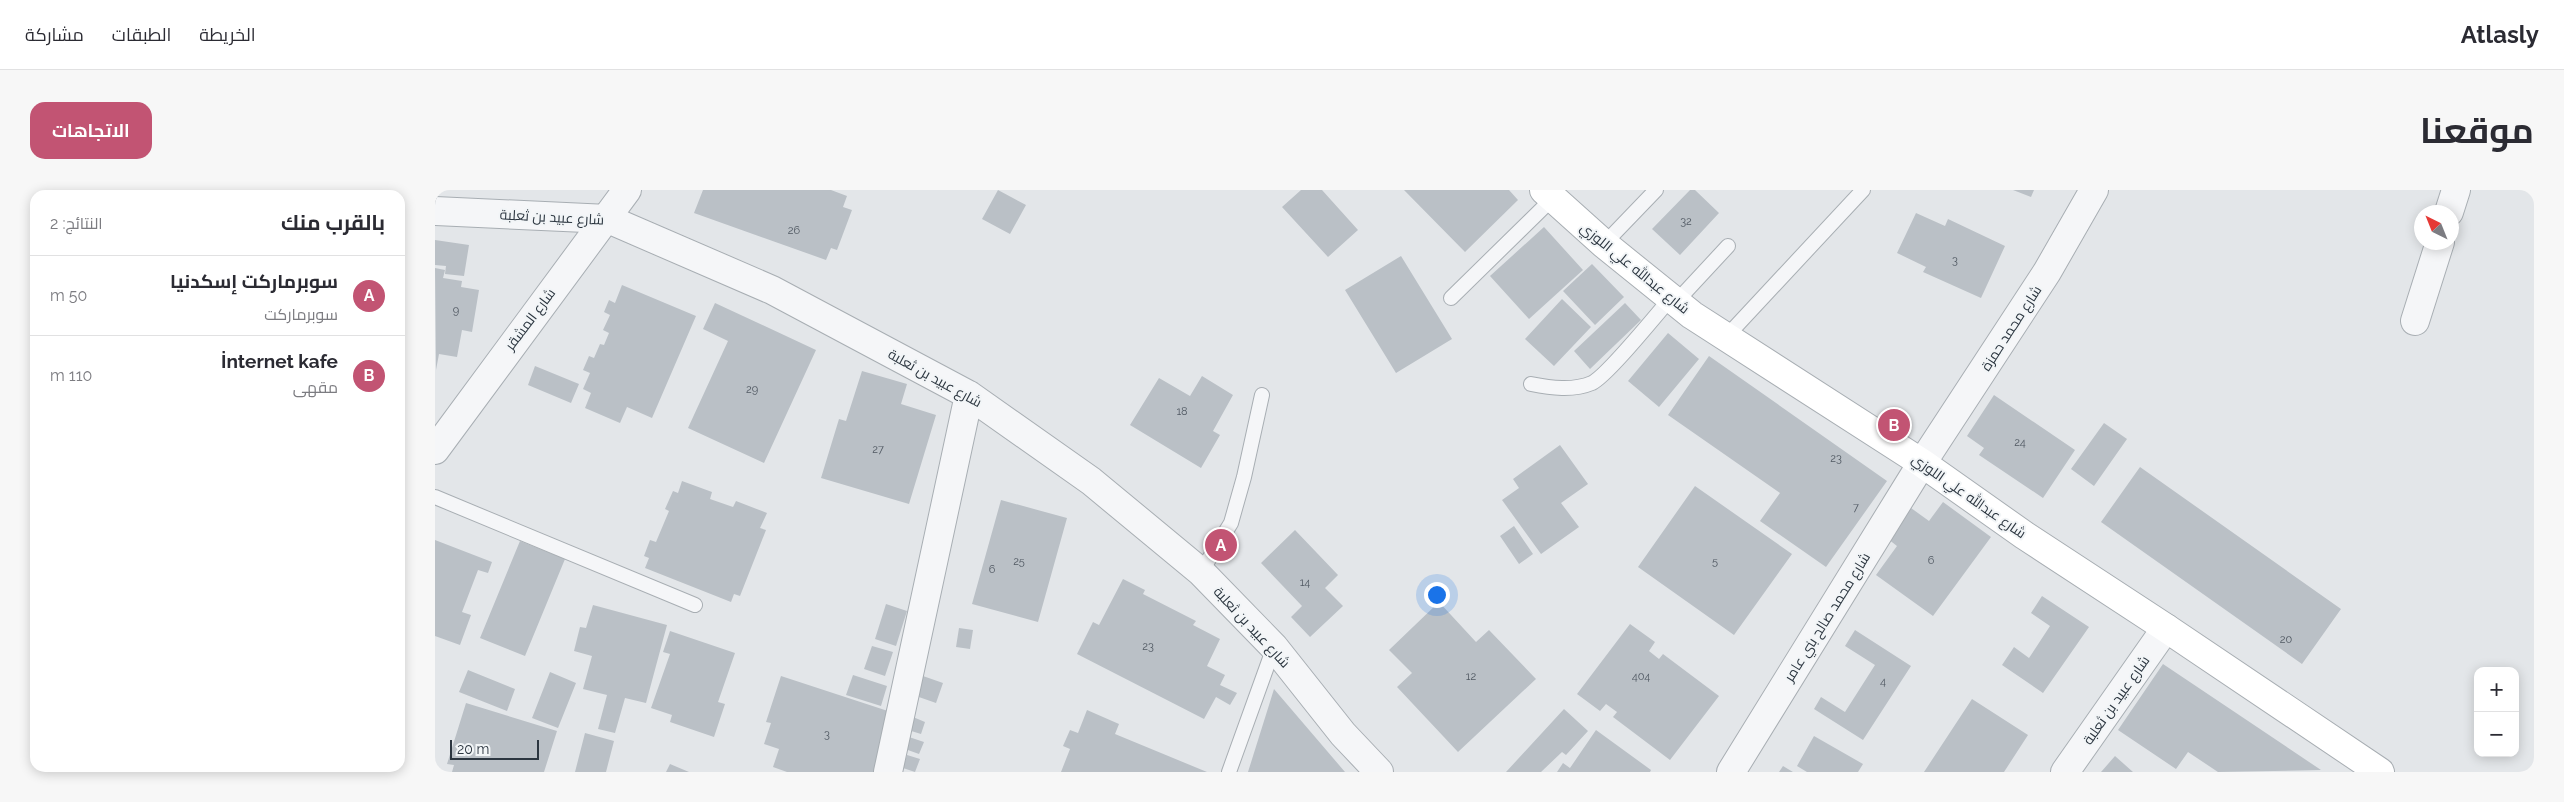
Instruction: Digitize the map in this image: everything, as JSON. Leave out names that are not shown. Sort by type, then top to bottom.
[{"type":"street","name":"شارع المشقر","points":[[435,450],[627,190]]},
{"type":"street","name":"شارع محمد حمزة","points":[[1922,463],[2047,272],[2094,190]]},
{"type":"street","points":[[2451,205],[2456,190]]},
{"type":"street","name":"شارع عبدالله علي اللوزي","points":[[1548,194],[1604,244],[1674,300],[1727,337],[1922,463],[2024,536],[2166,628],[2369,769]]},
{"type":"street","name":"شارع عبيد بن ثعلبة","points":[[435,211],[607,219],[772,290],[969,395],[1091,480],[1201,572],[1274,647],[1343,734],[1379,772]]},
{"type":"street","points":[[2415,320],[2437,250]]},
{"type":"street","points":[[888,772],[969,395]]},
{"type":"street","name":"شارع محمد صالح بني عامر","points":[[1731,772],[1922,463]]},
{"type":"street","name":"شارع عبيد بن ثعلبة","points":[[2065,772],[2166,628]]},
{"type":"lane","points":[[1604,244],[1656,190]]},
{"type":"lane","points":[[1727,337],[1863,190]]},
{"type":"lane","points":[[1451,298],[1548,194]]},
{"type":"lane","points":[[1531,384],[1557,388],[1576,388],[1599,379],[1728,246]]},
{"type":"lane","points":[[1201,572],[1231,523],[1244,477],[1262,395]]},
{"type":"lane","points":[[435,497],[695,605]]},
{"type":"lane","points":[[1229,772],[1274,647]]},
{"type":"building","points":[[703,190],[831,190],[847,196],[843,207],[852,210],[837,250],[831,248],[826,260],[694,213]]},
{"type":"building","points":[[998,190],[1026,205],[1010,234],[982,219]]},
{"type":"building","points":[[1301,190],[1322,190],[1358,230],[1328,257],[1282,207]]},
{"type":"building","points":[[1404,190],[1509,190],[1518,200],[1465,252]]},
{"type":"building","points":[[1690,190],[1695,190],[1719,213],[1680,255],[1652,229]]},
{"type":"building","points":[[2013,190],[2034,190],[2031,197]]},
{"type":"building","points":[[1916,213],[1945,226],[1948,219],[2005,246],[1981,298],[1923,272],[1926,267],[1897,253]]},
{"type":"building","points":[[1544,227],[1583,270],[1529,319],[1490,276]]},
{"type":"building","points":[[435,240],[469,245],[464,276],[445,274],[446,266],[435,265]]},
{"type":"building","points":[[1401,256],[1452,339],[1396,373],[1345,290]]},
{"type":"building","points":[[1592,264],[1624,297],[1595,325],[1563,291]]},
{"type":"building","points":[[435,268],[445,270],[443,278],[462,281],[461,287],[479,290],[472,332],[462,330],[457,357],[439,354],[436,370]]},
{"type":"building","points":[[622,285],[696,316],[652,418],[627,407],[620,423],[585,408],[591,393],[583,389],[590,373],[583,370],[589,356],[594,358],[600,344],[604,345],[609,333],[603,330],[610,315],[604,312],[609,300],[615,303]]},
{"type":"building","points":[[1562,299],[1591,327],[1554,366],[1525,339]]},
{"type":"building","points":[[715,303],[816,350],[764,463],[688,428],[728,341],[703,329]]},
{"type":"building","points":[[1625,303],[1641,320],[1590,369],[1574,351]]},
{"type":"building","points":[[1668,333],[1699,359],[1659,407],[1628,381]]},
{"type":"building","points":[[1709,356],[1887,481],[1826,567],[1760,521],[1780,493],[1668,415]]},
{"type":"building","points":[[535,366],[579,384],[571,403],[528,385]]},
{"type":"building","points":[[862,371],[907,384],[901,404],[936,415],[909,504],[821,478],[839,419],[846,421]]},
{"type":"building","points":[[1202,376],[1233,395],[1213,431],[1220,435],[1201,468],[1130,425],[1159,378],[1190,396]]},
{"type":"building","points":[[1994,395],[2075,450],[2043,498],[1979,455],[1984,448],[1967,436]]},
{"type":"building","points":[[2104,423],[2127,439],[2094,486],[2071,469]]},
{"type":"building","points":[[1560,445],[1588,484],[1561,503],[1579,527],[1541,554],[1502,500],[1519,488],[1513,479]]},
{"type":"building","points":[[2140,467],[2341,609],[2302,664],[2101,522]]},
{"type":"building","points":[[682,481],[712,492],[710,499],[733,507],[736,501],[767,513],[760,528],[766,530],[740,596],[734,594],[731,602],[645,568],[649,558],[644,556],[650,540],[656,542],[669,511],[665,509],[673,491],[678,493]]},
{"type":"building","points":[[1695,486],[1792,554],[1734,635],[1638,567]]},
{"type":"building","points":[[1001,500],[1067,518],[1038,622],[972,604]]},
{"type":"building","points":[[1943,502],[1991,537],[1933,616],[1876,575],[1897,546],[1888,539],[1911,508],[1929,521]]},
{"type":"building","points":[[1514,526],[1533,554],[1519,564],[1500,536]]},
{"type":"building","points":[[1295,530],[1338,575],[1325,588],[1343,606],[1310,637],[1291,617],[1302,606],[1261,563]]},
{"type":"building","points":[[435,540],[492,562],[488,573],[478,570],[462,612],[471,615],[460,645],[435,636]]},
{"type":"building","points":[[520,541],[565,559],[525,656],[480,638]]},
{"type":"building","points":[[1123,579],[1145,590],[1143,594],[1196,621],[1193,625],[1220,639],[1207,666],[1225,675],[1220,685],[1237,693],[1230,705],[1216,697],[1204,719],[1077,654],[1093,622],[1099,625]]},
{"type":"building","points":[[2042,596],[2089,627],[2043,693],[2002,665],[2014,647],[2029,658],[2050,626],[2031,613]]},
{"type":"building","points":[[1439,602],[1476,642],[1489,630],[1536,679],[1458,752],[1397,687],[1412,673],[1389,650]]},
{"type":"building","points":[[886,604],[907,611],[896,646],[875,639]]},
{"type":"building","points":[[593,605],[667,625],[646,703],[625,698],[615,733],[598,729],[607,695],[583,689],[592,656],[574,651],[580,627],[586,628]]},
{"type":"building","points":[[1630,624],[1655,642],[1649,651],[1659,659],[1663,654],[1719,696],[1670,760],[1613,717],[1617,712],[1606,704],[1600,711],[1577,694]]},
{"type":"building","points":[[959,628],[973,630],[970,649],[956,647]]},
{"type":"building","points":[[1855,630],[1911,666],[1863,740],[1814,709],[1821,697],[1845,712],[1875,665],[1845,646]]},
{"type":"building","points":[[670,631],[735,653],[718,702],[725,704],[714,737],[670,722],[672,715],[651,708],[670,654],[663,652]]},
{"type":"building","points":[[872,646],[893,652],[885,676],[864,669]]},
{"type":"building","points":[[2163,664],[2321,770],[2218,772],[2188,752],[2176,769],[2118,730]]},
{"type":"building","points":[[468,670],[515,689],[507,711],[459,692]]},
{"type":"building","points":[[550,672],[576,683],[558,728],[532,718]]},
{"type":"building","points":[[853,675],[887,686],[881,706],[846,695]]},
{"type":"building","points":[[781,676],[894,713],[874,772],[787,772],[773,767],[779,749],[764,744],[771,723],[766,722]]},
{"type":"building","points":[[923,676],[943,683],[936,703],[916,696]]},
{"type":"building","points":[[1274,689],[1345,772],[1248,772]]},
{"type":"building","points":[[1972,699],[2028,735],[2004,772],[1924,772]]},
{"type":"building","points":[[466,703],[557,731],[544,772],[452,772],[454,765],[447,764]]},
{"type":"building","points":[[1564,709],[1588,731],[1566,755],[1562,752],[1541,772],[1506,772]]},
{"type":"building","points":[[1087,710],[1119,724],[1115,734],[1207,772],[1061,772],[1070,749],[1063,746],[1070,730],[1078,733]]},
{"type":"building","points":[[913,717],[925,722],[921,734],[908,730]]},
{"type":"building","points":[[1596,730],[1651,770],[1650,772],[1557,772],[1563,763],[1570,768]]},
{"type":"building","points":[[585,733],[614,741],[606,772],[575,772]]},
{"type":"building","points":[[1814,736],[1863,764],[1858,772],[1807,772],[1797,766]]},
{"type":"building","points":[[909,737],[924,742],[919,754],[905,749]]},
{"type":"building","points":[[907,755],[920,759],[915,772],[903,768]]},
{"type":"building","points":[[2115,756],[2133,772],[2101,772]]},
{"type":"building","points":[[670,764],[689,772],[666,772]]},
{"type":"building","points":[[1783,766],[1793,772],[1779,772]]},
{"type":"place","name":"İnternet kafe","points":[[1894,425]]},
{"type":"place","name":"سوبرماركت إسكدنيا","points":[[1221,545]]}]
